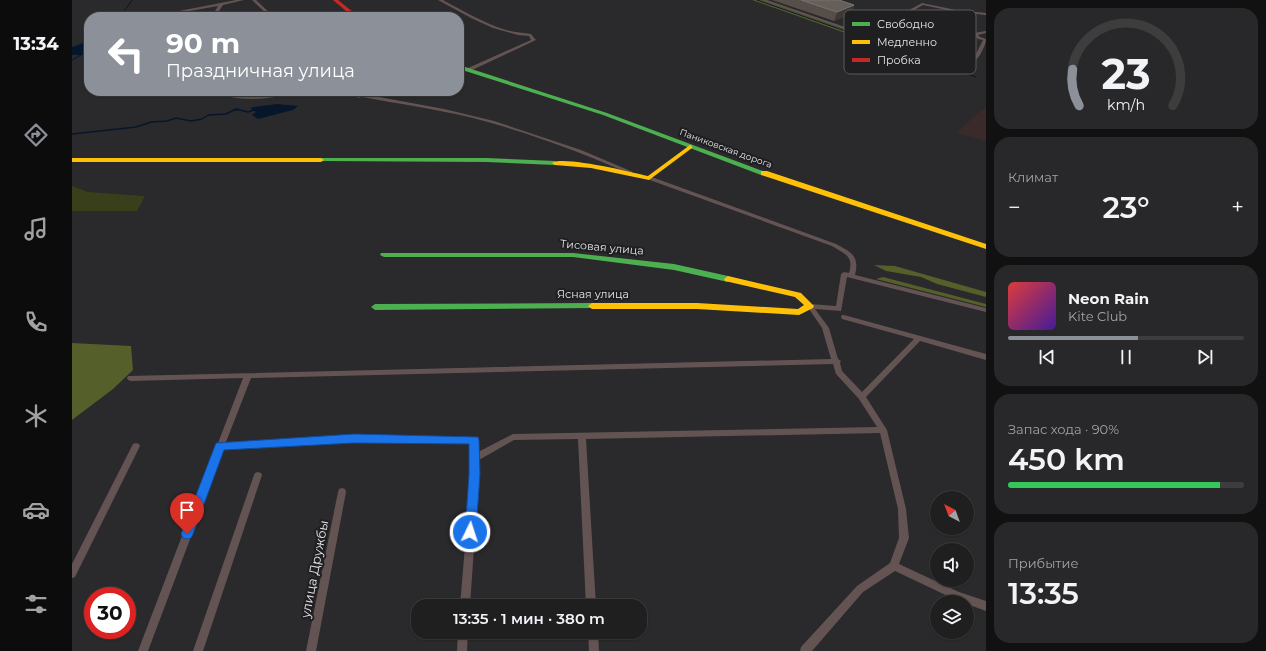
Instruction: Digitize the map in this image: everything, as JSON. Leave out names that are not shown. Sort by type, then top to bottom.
[{"type":"street","points":[[177,12],[242,0]]},
{"type":"street","points":[[254,0],[267,12]]},
{"type":"street","points":[[335,0],[350,12]]},
{"type":"street","points":[[440,0],[463,12]]},
{"type":"street","points":[[763,0],[844,29]]},
{"type":"street","points":[[218,12],[217,11],[221,4]]},
{"type":"street","points":[[912,10],[922,4],[951,10]]},
{"type":"street","points":[[464,12],[481,21],[515,34],[530,35],[534,40],[468,70]]},
{"type":"street","points":[[976,13],[986,14]]},
{"type":"street","points":[[976,34],[986,32]]},
{"type":"street","points":[[976,35],[986,40],[976,58]]},
{"type":"street","name":"Паниковская дорога","points":[[464,69],[605,114],[690,147],[986,247]]},
{"type":"street","points":[[229,96],[253,99],[273,96]]},
{"type":"street","points":[[357,96],[423,106],[491,122],[595,157],[630,172],[834,245],[850,254],[854,260],[851,276]]},
{"type":"street","points":[[649,178],[690,147]]},
{"type":"street","points":[[72,160],[486,160],[578,164],[630,172]]},
{"type":"street","name":"Тисовая улица","points":[[384,255],[573,255],[623,260],[674,267],[798,294],[810,306]]},
{"type":"street","points":[[810,306],[839,309],[844,274],[986,310]]},
{"type":"street","name":"Ясная улица","points":[[375,307],[697,306],[800,312],[810,306]]},
{"type":"street","points":[[805,651],[860,589],[894,566],[904,538],[902,509],[883,430],[862,397],[839,372],[825,328],[810,306]]},
{"type":"street","points":[[844,317],[986,357]]},
{"type":"street","points":[[862,397],[919,338]]},
{"type":"street","points":[[132,378],[836,362]]},
{"type":"street","points":[[143,651],[248,375]]},
{"type":"street","points":[[474,459],[513,437],[883,430]]},
{"type":"street","points":[[582,435],[591,599]]},
{"type":"street","points":[[220,446],[354,439],[474,440],[465,599]]},
{"type":"street","points":[[72,574],[136,446]]},
{"type":"street","points":[[198,651],[258,475]]},
{"type":"street","name":"улица Дружбы","points":[[311,651],[342,492]]},
{"type":"street","points":[[894,566],[957,596],[986,606]]},
{"type":"street","points":[[462,651],[463,639]]},
{"type":"street","points":[[593,639],[594,651]]},
{"type":"shaded area","points":[[986,106],[986,141],[956,133]]},
{"type":"green space","points":[[752,0],[761,0],[844,30],[844,32]]},
{"type":"green space","points":[[72,186],[88,192],[145,196],[137,211],[72,211]]},
{"type":"green space","points":[[874,265],[895,266],[986,292],[986,297],[937,284],[921,277],[886,271]]},
{"type":"green space","points":[[883,277],[986,304],[986,307],[876,279]]},
{"type":"green space","points":[[72,343],[131,346],[133,370],[113,389],[72,420]]},
{"type":"water","points":[[84,43],[84,55],[72,55],[72,47]]},
{"type":"water","points":[[277,104],[298,106],[293,110],[258,119],[252,115],[256,112],[250,108]]},
{"type":"building","points":[[801,0],[839,0],[854,5],[837,12]]},
{"type":"waterway","points":[[125,10],[132,0]]},
{"type":"waterway","points":[[757,0],[844,31]]},
{"type":"waterway","points":[[72,60],[81,55]]},
{"type":"waterway","points":[[967,74],[976,77]]},
{"type":"waterway","points":[[72,134],[136,127],[151,122],[167,121],[176,118],[191,121],[202,119],[208,115],[226,114],[236,109],[248,112],[254,110]]},
{"type":"traffic: fast","points":[[464,69],[605,114],[764,173]]},
{"type":"traffic: fast","points":[[321,160],[486,160],[555,163]]},
{"type":"traffic: fast","points":[[384,255],[573,255],[674,267],[728,279]]},
{"type":"traffic: fast","points":[[375,307],[592,306]]},
{"type":"traffic: slow","points":[[555,163],[591,166],[649,178],[690,147]]},
{"type":"traffic: slow","points":[[72,160],[321,160]]},
{"type":"traffic: slow","points":[[764,173],[986,247]]},
{"type":"traffic: slow","points":[[592,306],[697,306],[799,312],[810,306],[798,295],[728,279]]},
{"type":"traffic: jam","points":[[335,0],[350,12]]},
{"type":"route","points":[[187,534],[220,446],[354,439],[474,440],[475,474],[470,532]]}]
